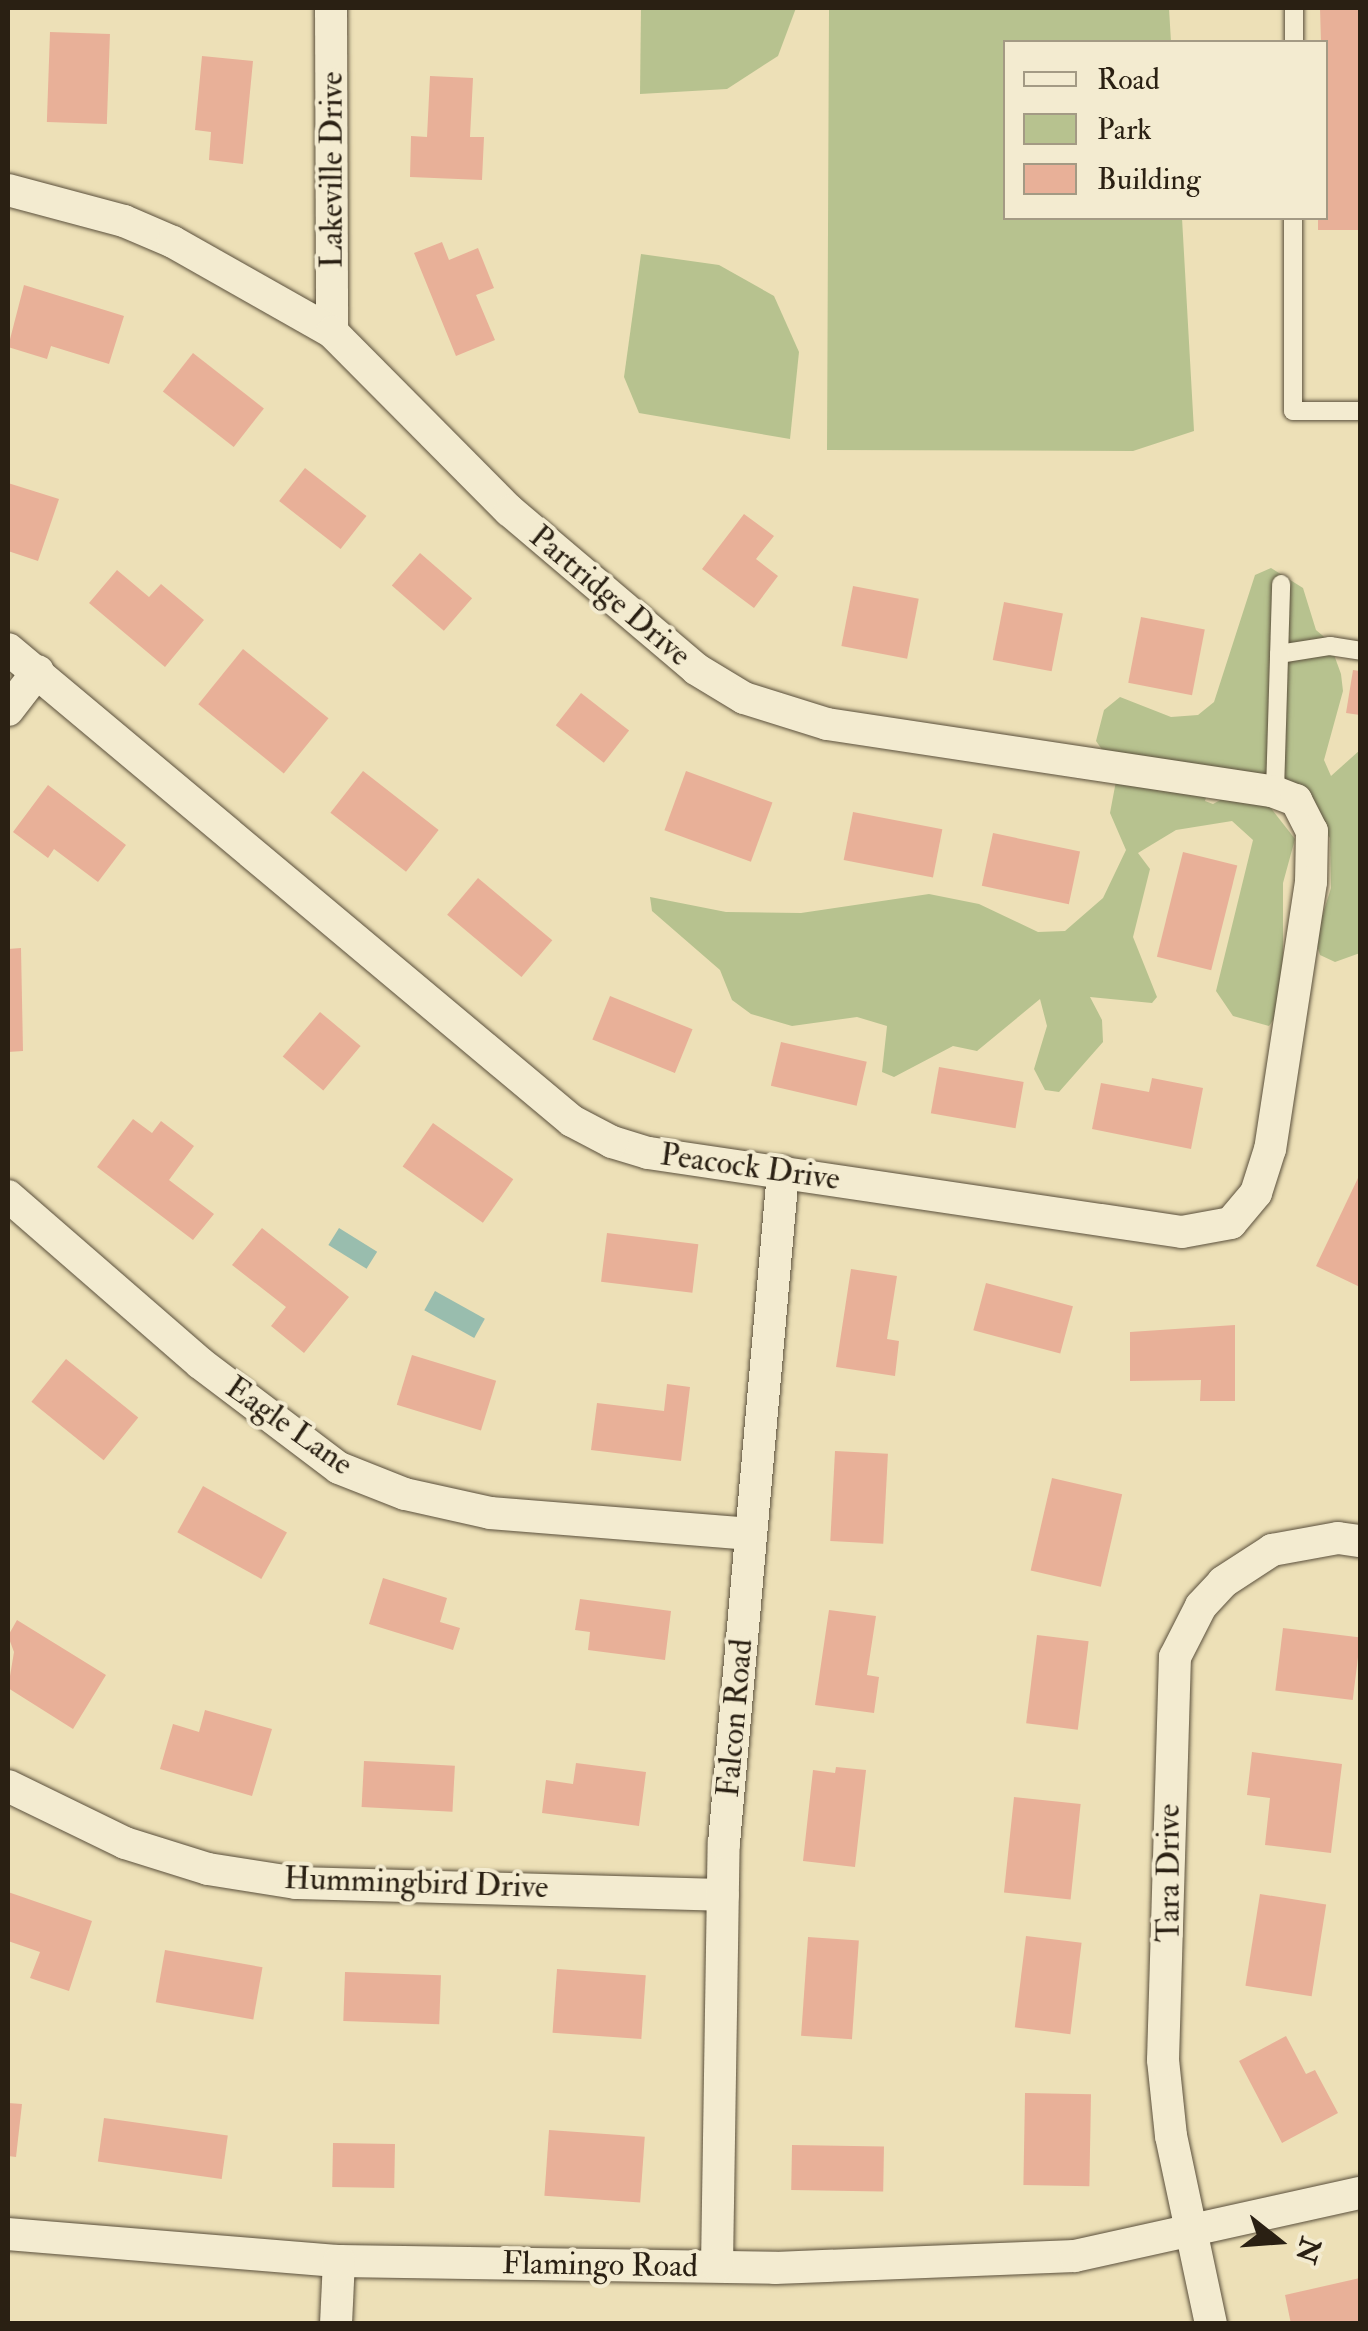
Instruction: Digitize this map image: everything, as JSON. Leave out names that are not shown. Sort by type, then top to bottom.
[{"type":"street","name":"Lakeville Drive","points":[[332,8],[332,332]]},
{"type":"street","name":"Partridge Drive","points":[[8,190],[124,221],[173,242],[332,332],[510,511],[696,669],[744,698],[827,724],[1288,799]]},
{"type":"street","name":"Peacock Drive","points":[[8,650],[38,671],[572,1121],[648,1153],[1182,1232],[1231,1223],[1256,1193],[1270,1149],[1312,871],[1312,831],[1288,799]]},
{"type":"street","points":[[8,710],[38,671]]},
{"type":"street","name":"Falcon Road","points":[[717,2266],[723,1895],[782,1172]]},
{"type":"street","name":"Eagle Lane","points":[[8,1196],[214,1374],[339,1468],[405,1494],[490,1513],[751,1534]]},
{"type":"street","name":"Tara Drive","points":[[1211,2324],[1190,2235],[1163,2060],[1175,1657],[1201,1606],[1223,1582],[1272,1550],[1338,1538],[1360,1540]]},
{"type":"street","name":"Hummingbird Drive","points":[[8,1786],[125,1843],[208,1869],[296,1883],[723,1895]]},
{"type":"street","name":"Flamingo Road","points":[[8,2234],[340,2261],[717,2266],[1075,2256],[1190,2235],[1360,2193]]},
{"type":"street","points":[[336,2324],[340,2261]]},
{"type":"lane","points":[[1294,8],[1294,40]]},
{"type":"lane","points":[[1294,220],[1293,411],[1360,411]]},
{"type":"lane","points":[[1281,584],[1278,654],[1288,799]]},
{"type":"lane","points":[[1278,654],[1330,646],[1360,650]]},
{"type":"green space","points":[[641,8],[796,8],[778,56],[727,89],[640,94]]},
{"type":"green space","points":[[829,8],[1169,8],[1171,40],[1003,40],[1003,220],[1182,220],[1194,431],[1133,451],[827,450]]},
{"type":"green space","points":[[641,254],[719,265],[774,296],[799,352],[790,439],[639,413],[624,377]]},
{"type":"green space","points":[[1271,568],[1303,588],[1316,630],[1329,641],[1341,674],[1343,691],[1324,760],[1331,776],[1360,750],[1360,953],[1335,962],[1320,955],[1315,939],[1331,888],[1330,838],[1318,822],[1305,821],[1282,790],[1244,773],[1210,784],[1205,801],[1213,804],[1246,786],[1259,793],[1295,839],[1283,883],[1283,1006],[1269,1026],[1233,1016],[1216,991],[1253,840],[1232,821],[1176,830],[1138,853],[1150,869],[1133,937],[1157,997],[1152,1003],[1090,997],[1102,1020],[1103,1042],[1059,1092],[1045,1090],[1034,1069],[1047,1026],[1040,999],[977,1051],[953,1046],[894,1077],[882,1072],[887,1026],[857,1017],[792,1026],[751,1014],[732,1000],[720,970],[652,911],[650,897],[726,912],[801,913],[929,894],[979,904],[1038,932],[1065,931],[1103,898],[1126,850],[1110,813],[1116,781],[1144,779],[1110,761],[1096,741],[1104,710],[1120,697],[1171,717],[1198,715],[1214,702],[1255,575]]},
{"type":"shaded area","points":[[339,1228],[377,1252],[367,1269],[328,1245]]},
{"type":"shaded area","points":[[435,1291],[485,1319],[474,1338],[424,1310]]},
{"type":"building","points":[[1320,8],[1360,8],[1360,230],[1318,230],[1318,220],[1328,220],[1328,40],[1321,40]]},
{"type":"building","points":[[50,32],[110,34],[107,124],[47,122]]},
{"type":"building","points":[[202,56],[253,61],[243,164],[209,160],[211,132],[195,130]]},
{"type":"building","points":[[430,76],[473,78],[470,137],[484,137],[482,180],[410,177],[411,136],[427,137]]},
{"type":"building","points":[[442,242],[449,260],[478,248],[494,288],[476,295],[495,340],[456,356],[414,253]]},
{"type":"building","points":[[24,285],[124,316],[109,364],[51,346],[47,359],[8,347]]},
{"type":"building","points":[[193,353],[264,408],[234,447],[163,392]]},
{"type":"building","points":[[305,468],[366,516],[341,549],[279,501]]},
{"type":"building","points":[[8,483],[59,499],[38,561],[8,551]]},
{"type":"building","points":[[744,514],[774,536],[756,559],[778,576],[754,608],[702,569]]},
{"type":"building","points":[[420,553],[472,598],[444,631],[392,585]]},
{"type":"building","points":[[117,570],[149,597],[161,584],[204,620],[165,667],[89,603]]},
{"type":"building","points":[[853,586],[919,599],[907,659],[841,646]]},
{"type":"building","points":[[1004,602],[1063,613],[1052,671],[993,660]]},
{"type":"building","points":[[1141,617],[1205,629],[1192,695],[1128,683]]},
{"type":"building","points":[[243,649],[328,718],[284,773],[198,704]]},
{"type":"building","points":[[1353,670],[1360,671],[1360,715],[1346,713]]},
{"type":"building","points":[[581,693],[629,731],[604,763],[556,725]]},
{"type":"building","points":[[363,771],[439,830],[406,872],[330,813]]},
{"type":"building","points":[[686,771],[772,802],[751,862],[664,830]]},
{"type":"building","points":[[48,785],[126,845],[98,882],[54,849],[48,858],[13,832]]},
{"type":"building","points":[[853,812],[942,829],[933,877],[844,860]]},
{"type":"building","points":[[993,833],[1080,852],[1069,904],[982,886]]},
{"type":"building","points":[[1183,852],[1237,866],[1211,970],[1157,957]]},
{"type":"building","points":[[478,878],[552,940],[521,977],[447,915]]},
{"type":"building","points":[[21,948],[23,1051],[8,1052],[8,949]]},
{"type":"building","points":[[610,996],[693,1029],[675,1073],[592,1040]]},
{"type":"building","points":[[320,1012],[361,1046],[323,1090],[283,1056]]},
{"type":"building","points":[[781,1042],[867,1062],[857,1106],[771,1086]]},
{"type":"building","points":[[939,1067],[1024,1082],[1016,1128],[931,1113]]},
{"type":"building","points":[[1152,1078],[1203,1088],[1191,1149],[1092,1129],[1101,1083],[1149,1092]]},
{"type":"building","points":[[133,1119],[152,1133],[161,1121],[194,1146],[169,1180],[214,1214],[193,1240],[97,1167]]},
{"type":"building","points":[[433,1123],[513,1179],[483,1223],[403,1166]]},
{"type":"building","points":[[1360,1179],[1360,1287],[1316,1266]]},
{"type":"building","points":[[262,1228],[349,1297],[304,1353],[271,1326],[286,1307],[232,1265]]},
{"type":"building","points":[[607,1233],[698,1244],[692,1293],[601,1282]]},
{"type":"building","points":[[851,1269],[897,1276],[887,1339],[899,1341],[895,1376],[836,1367]]},
{"type":"building","points":[[986,1283],[1073,1306],[1060,1354],[973,1330]]},
{"type":"building","points":[[1235,1325],[1235,1401],[1200,1401],[1201,1380],[1130,1381],[1130,1332]]},
{"type":"building","points":[[412,1355],[496,1381],[481,1430],[397,1405]]},
{"type":"building","points":[[66,1359],[138,1418],[104,1460],[31,1402]]},
{"type":"building","points":[[667,1384],[690,1387],[681,1461],[591,1450],[597,1403],[664,1411]]},
{"type":"building","points":[[835,1451],[888,1454],[883,1544],[830,1541]]},
{"type":"building","points":[[1052,1478],[1122,1494],[1101,1587],[1031,1571]]},
{"type":"building","points":[[203,1486],[287,1533],[261,1579],[177,1532]]},
{"type":"building","points":[[383,1578],[447,1598],[440,1622],[460,1628],[453,1650],[369,1624]]},
{"type":"building","points":[[580,1599],[671,1611],[665,1660],[588,1650],[590,1632],[575,1630]]},
{"type":"building","points":[[829,1610],[876,1616],[867,1675],[879,1677],[874,1713],[815,1705]]},
{"type":"building","points":[[17,1620],[106,1675],[73,1729],[8,1688],[14,1652],[8,1636]]},
{"type":"building","points":[[1283,1628],[1360,1637],[1353,1700],[1275,1691]]},
{"type":"building","points":[[1037,1635],[1089,1641],[1078,1730],[1026,1723]]},
{"type":"building","points":[[205,1710],[272,1729],[252,1796],[160,1769],[173,1724],[199,1732]]},
{"type":"building","points":[[1252,1752],[1342,1764],[1331,1853],[1265,1845],[1270,1798],[1247,1795]]},
{"type":"building","points":[[364,1761],[455,1766],[452,1812],[362,1807]]},
{"type":"building","points":[[576,1763],[646,1772],[639,1826],[542,1813],[546,1780],[573,1784]]},
{"type":"building","points":[[836,1767],[866,1770],[855,1867],[803,1861],[813,1770],[835,1773]]},
{"type":"building","points":[[1014,1797],[1081,1804],[1071,1899],[1004,1892]]},
{"type":"building","points":[[8,1892],[92,1921],[69,1991],[30,1978],[40,1952],[8,1941]]},
{"type":"building","points":[[1260,1894],[1326,1904],[1312,1996],[1245,1986]]},
{"type":"building","points":[[1026,1936],[1082,1943],[1070,2034],[1015,2027]]},
{"type":"building","points":[[808,1937],[859,1941],[852,2039],[801,2036]]},
{"type":"building","points":[[165,1950],[262,1967],[253,2019],[156,2002]]},
{"type":"building","points":[[557,1969],[646,1975],[641,2039],[553,2033]]},
{"type":"building","points":[[345,1972],[441,1975],[439,2024],[343,2021]]},
{"type":"building","points":[[1286,2036],[1306,2074],[1315,2070],[1338,2113],[1282,2143],[1239,2061]]},
{"type":"building","points":[[1025,2093],[1091,2094],[1089,2186],[1023,2185]]},
{"type":"building","points":[[8,2103],[22,2104],[16,2157],[8,2156]]},
{"type":"building","points":[[104,2118],[228,2135],[222,2179],[98,2162]]},
{"type":"building","points":[[549,2130],[645,2137],[640,2203],[544,2196]]},
{"type":"building","points":[[333,2143],[395,2144],[394,2188],[332,2187]]},
{"type":"building","points":[[792,2145],[884,2147],[883,2192],[791,2190]]},
{"type":"building","points":[[1360,2278],[1360,2324],[1291,2324],[1285,2295]]}]
